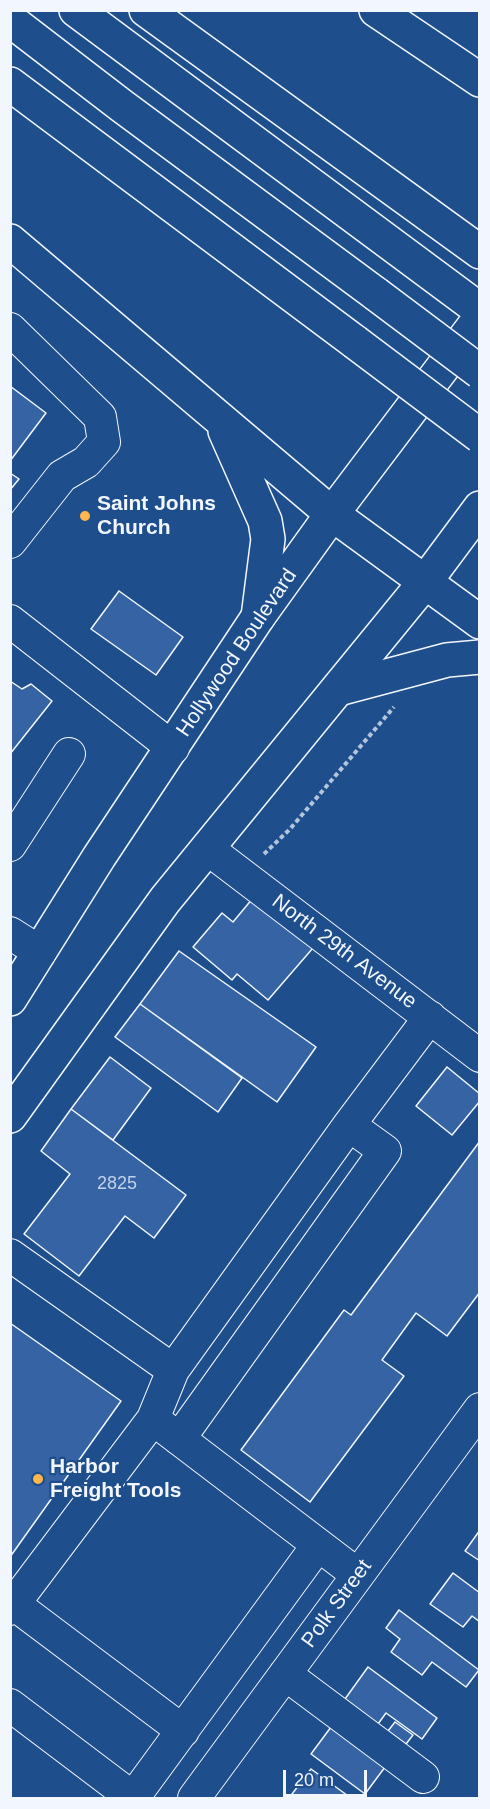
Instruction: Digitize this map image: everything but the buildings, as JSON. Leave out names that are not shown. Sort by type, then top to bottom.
[{"type":"main road","points":[[76,10],[480,310]]},
{"type":"main road","points":[[146,10],[480,252]]},
{"type":"main road","points":[[376,10],[480,80]]},
{"type":"main road","points":[[10,20],[480,372]]},
{"type":"main road","points":[[10,84],[480,436]]},
{"type":"main road","points":[[10,241],[332,514],[480,622]]},
{"type":"main road","name":"Hollywood Boulevard","points":[[10,999],[99,857],[258,617],[332,514],[480,318]]},
{"type":"main road","points":[[219,419],[265,521],[268,539],[258,617]]},
{"type":"main road","points":[[10,1116],[165,900],[425,582],[480,508]]},
{"type":"main road","points":[[338,689],[447,660],[480,657]]},
{"type":"street","points":[[10,329],[100,417],[104,442],[86,462],[62,476],[10,542]]},
{"type":"street","points":[[10,621],[173,748]]},
{"type":"street","points":[[10,845],[69,754]]},
{"type":"street","name":"North 29th Avenue","points":[[208,849],[480,1056]]},
{"type":"street","points":[[10,933],[40,952]]},
{"type":"street","points":[[183,1731],[12,1605],[153,1419],[172,1370],[430,1017]]},
{"type":"street","points":[[179,1439],[385,1151],[349,1125]]},
{"type":"street","points":[[10,1255],[172,1370]]},
{"type":"street","name":"Polk Street","points":[[194,1798],[480,1409]]},
{"type":"street","points":[[153,1419],[358,1575]]},
{"type":"street","points":[[10,1706],[133,1798],[318,1545]]},
{"type":"street","points":[[285,1674],[423,1777]]},
{"type":"street","points":[[206,1700],[245,1729]]},
{"type":"path","points":[[242,876],[290,830],[399,703]]},
{"type":"place","name":"Saint Johns Church","points":[[85,516]]},
{"type":"place","name":"Harbor Freight Tools","points":[[38,1479]]}]
